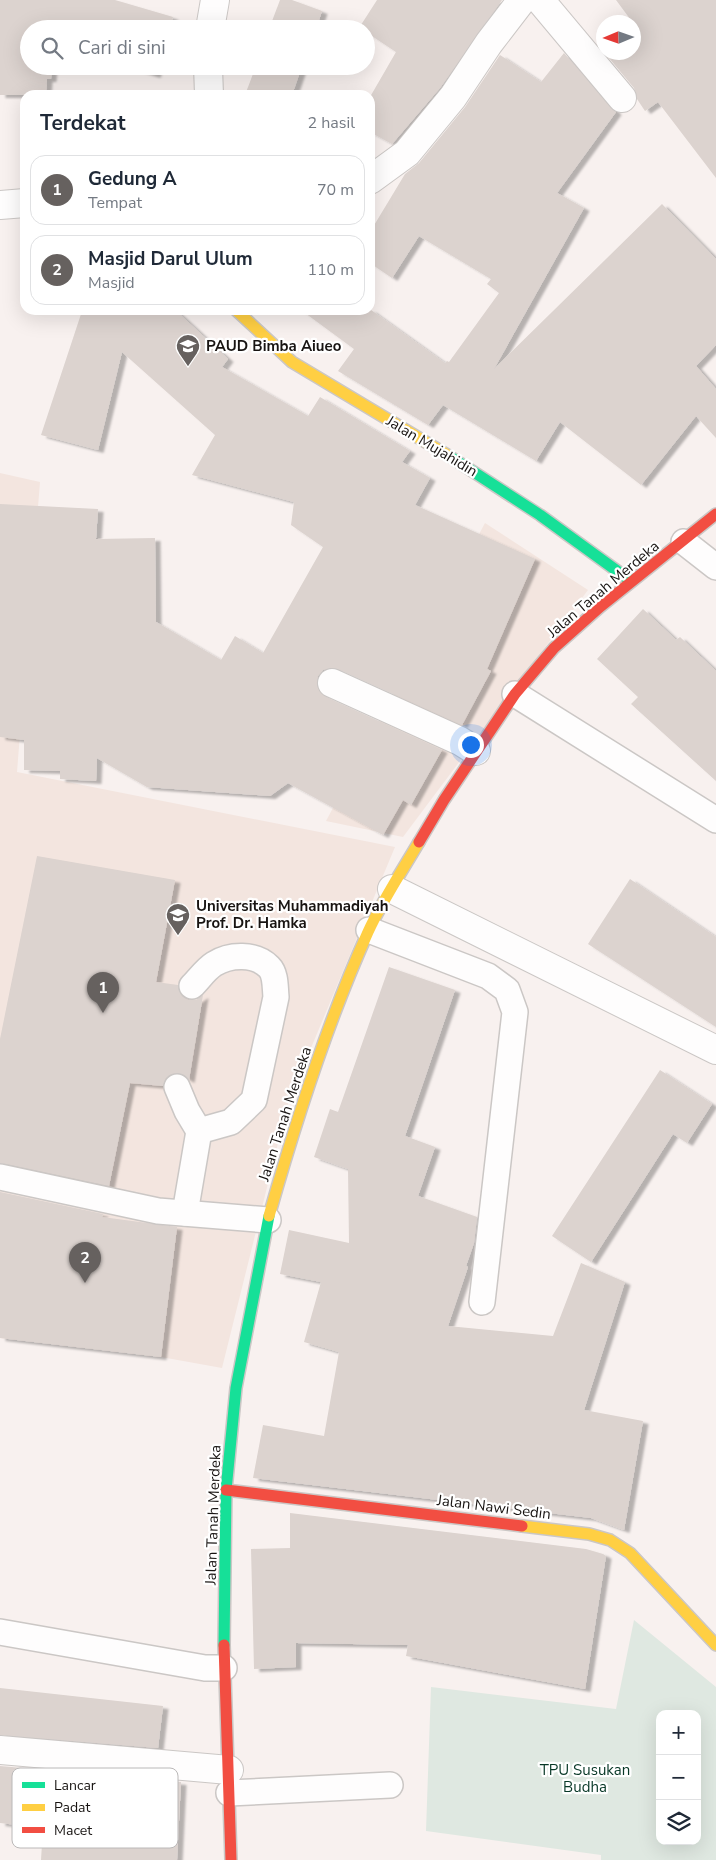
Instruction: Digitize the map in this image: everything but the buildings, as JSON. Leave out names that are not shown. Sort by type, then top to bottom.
[{"type":"street","points":[[211,20],[214,0]]},
{"type":"street","points":[[375,177],[408,154],[453,97],[489,43],[522,0]]},
{"type":"street","points":[[540,0],[622,98]]},
{"type":"street","points":[[208,75],[209,90]]},
{"type":"street","points":[[0,205],[20,203]]},
{"type":"street","name":"Jalan Mujahidin","points":[[241,315],[292,362],[453,458],[540,515],[631,581]]},
{"type":"street","name":"Jalan Tanah Merdeka","points":[[231,1860],[224,1668],[226,1490],[236,1388],[268,1220],[294,1131],[343,992],[369,930],[392,889],[476,751],[515,694],[554,648],[631,581],[684,542],[716,514]]},
{"type":"street","points":[[332,683],[460,741],[476,751]]},
{"type":"street","points":[[392,889],[716,1050]]},
{"type":"street","name":"Jalan Nawi Sedin","points":[[226,1490],[589,1534],[610,1540],[630,1552],[716,1645]]},
{"type":"street","points":[[0,1750],[129,1768]]},
{"type":"street","points":[[178,1775],[229,1782]]},
{"type":"lane","points":[[684,542],[716,567]]},
{"type":"lane","points":[[515,694],[716,820]]},
{"type":"lane","points":[[369,930],[488,976],[507,990],[515,1012],[482,1302]]},
{"type":"lane","points":[[192,986],[214,964],[230,956],[254,958],[270,967],[275,980],[276,997],[254,1100],[231,1122],[200,1131]]},
{"type":"lane","points":[[177,1087],[187,1111],[200,1131],[184,1213]]},
{"type":"lane","points":[[0,1177],[158,1212],[268,1220]]},
{"type":"lane","points":[[0,1632],[204,1668],[224,1668]]},
{"type":"lane","points":[[229,1782],[390,1785]]},
{"type":"shaded area","name":"Universitas Muhammadiyah Prof. Dr. Hamka","points":[[0,473],[40,482],[17,772],[395,847],[288,1103],[222,1368],[161,1357],[0,1338]]},
{"type":"shaded area","points":[[485,523],[588,590],[403,837],[326,821]]},
{"type":"green space","name":"TPU Susukan Budha","points":[[634,1620],[716,1687],[716,1860],[601,1860],[601,1855],[426,1831],[431,1687],[616,1709]]},
{"type":"traffic: fast","points":[[449,456],[540,515],[631,581]]},
{"type":"traffic: fast","points":[[224,1645],[226,1490],[236,1388],[269,1216]]},
{"type":"traffic: slow","points":[[241,315],[292,362],[449,456]]},
{"type":"traffic: slow","points":[[269,1216],[301,1108],[353,966],[374,920],[419,842]]},
{"type":"traffic: slow","points":[[522,1526],[589,1534],[610,1540],[630,1553],[716,1645]]},
{"type":"traffic: jam","points":[[419,842],[444,800],[515,694],[554,648],[600,607],[716,514]]},
{"type":"traffic: jam","points":[[226,1490],[522,1526]]},
{"type":"traffic: jam","points":[[224,1645],[231,1860]]},
{"type":"place","name":"PAUD Bimba Aiueo","points":[[188,367]]},
{"type":"place","name":"Universitas Muhammadiyah Prof. Dr. Hamka","points":[[178,936]]},
{"type":"place","name":"Gedung A","points":[[103,1013]]},
{"type":"place","name":"Masjid Darul Ulum","points":[[85,1283]]}]
